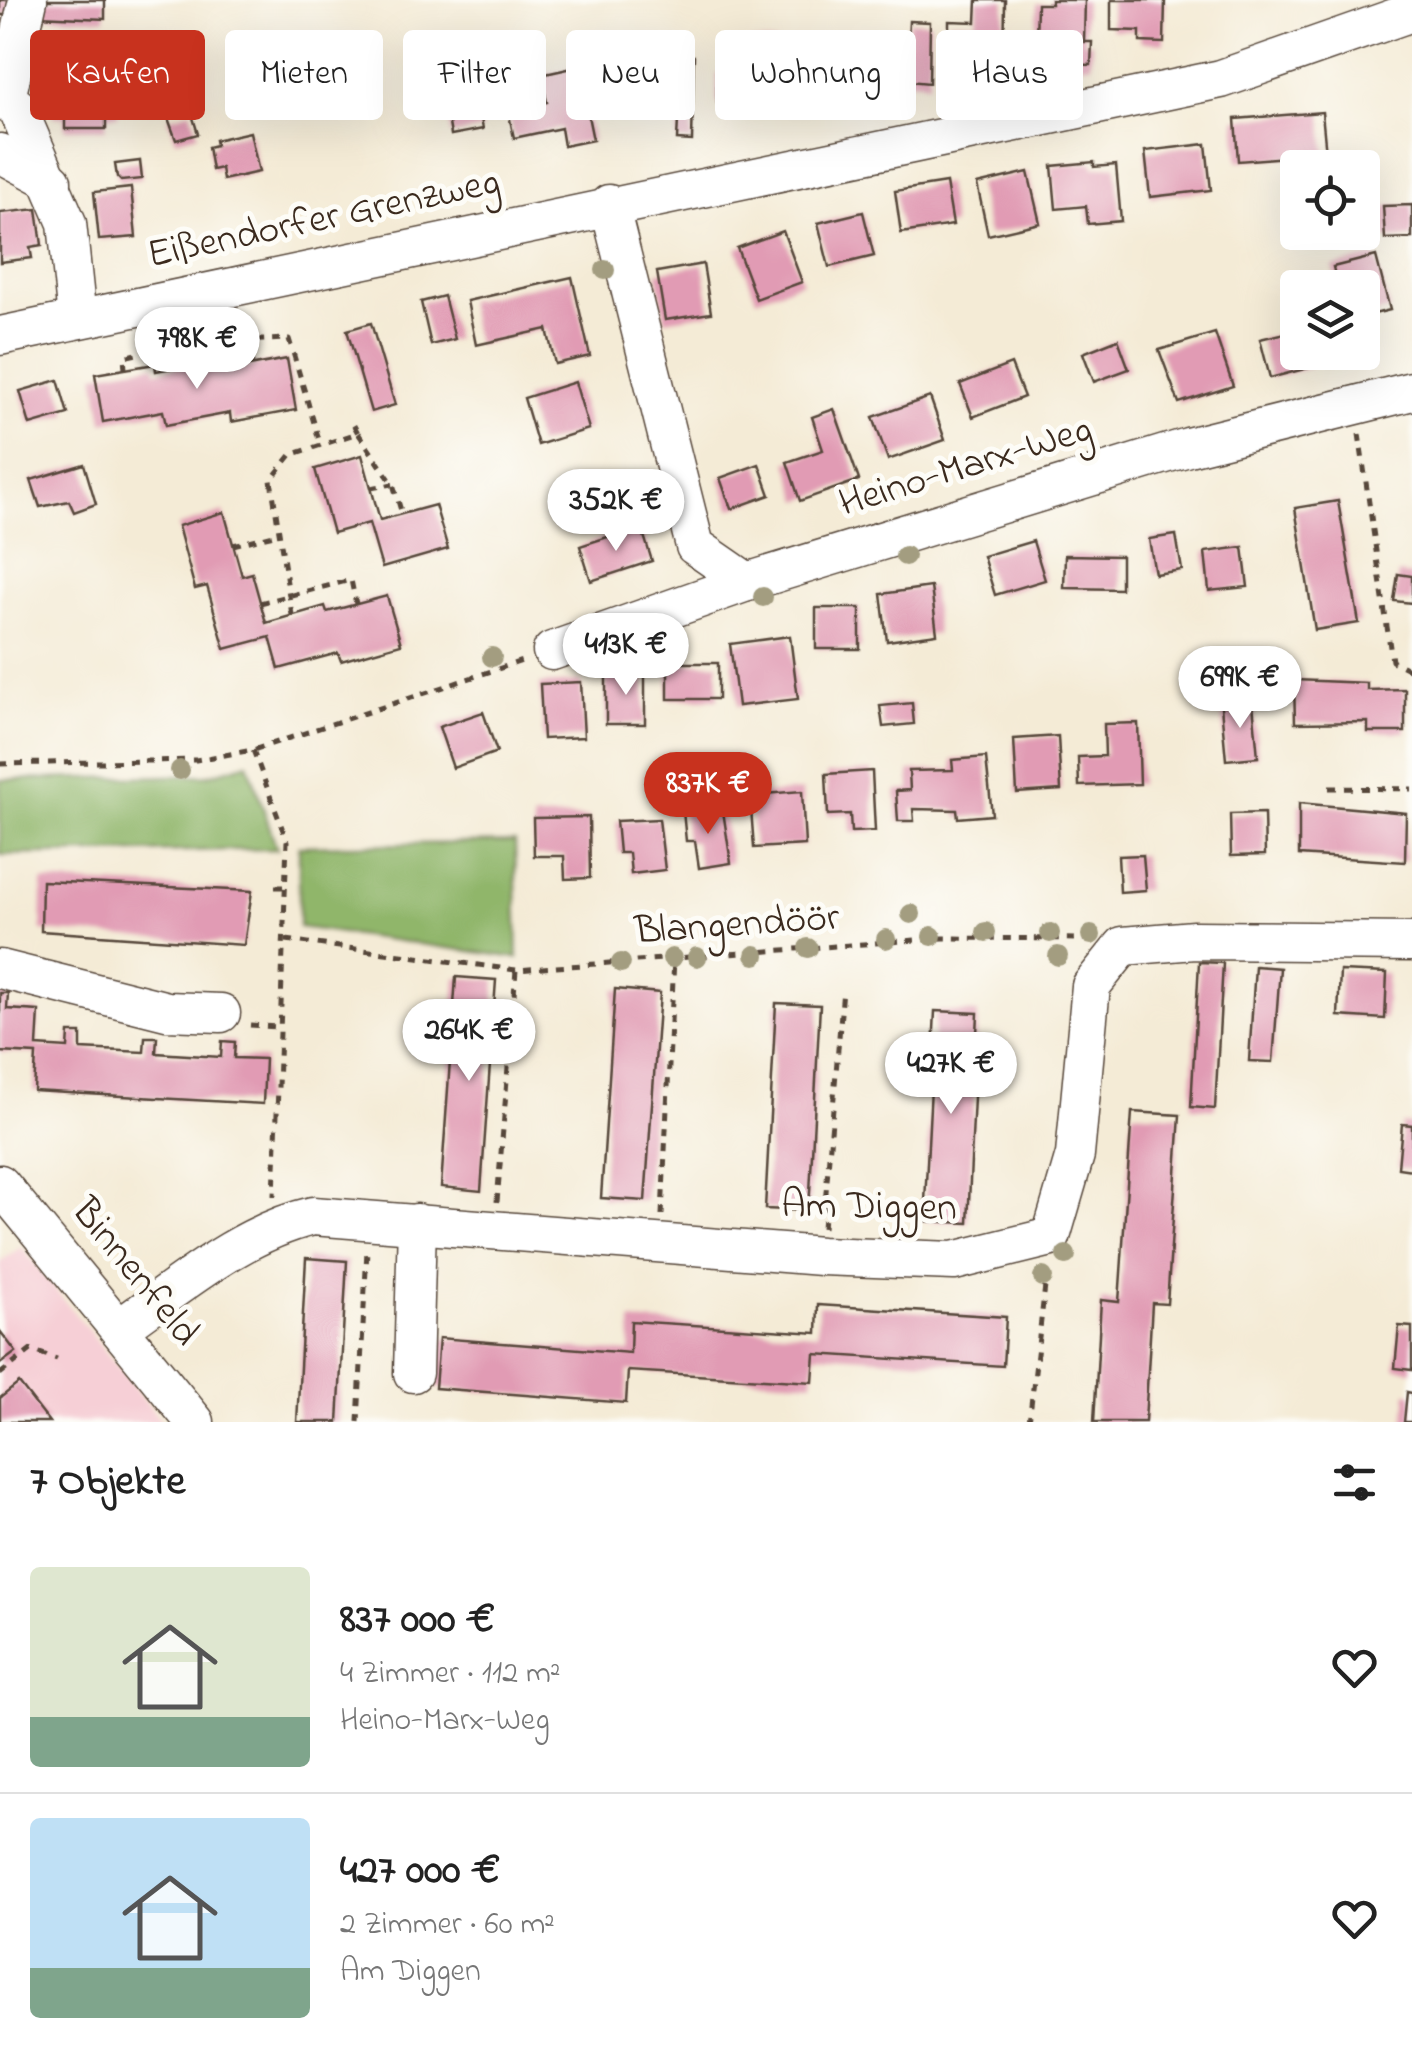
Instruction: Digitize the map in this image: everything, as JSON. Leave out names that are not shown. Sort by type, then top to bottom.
[{"type":"street","points":[[28,0],[3,99],[17,107],[52,180],[67,223],[76,319]]},
{"type":"street","name":"Eißendorfer Grenzweg","points":[[0,336],[609,204],[1221,78],[1412,12]]},
{"type":"street","points":[[0,153],[52,180]]},
{"type":"street","points":[[609,204],[695,546],[747,582]]},
{"type":"street","name":"Heino-Marx-Weg","points":[[552,651],[747,582],[1188,447],[1412,391]]},
{"type":"street","points":[[1050,1236],[1075,1155],[1091,986],[1122,946],[1194,940],[1412,942]]},
{"type":"street","points":[[0,969],[167,1011],[221,1013]]},
{"type":"street","name":"Binnenfeld","points":[[0,1184],[121,1327],[194,1422]]},
{"type":"street","name":"Am Diggen","points":[[121,1327],[213,1262],[279,1224],[313,1216],[821,1256],[954,1261],[1050,1236]]},
{"type":"street","points":[[413,1373],[417,1223]]},
{"type":"path","points":[[126,368],[124,357],[183,342],[288,339],[320,443]]},
{"type":"path","points":[[246,340],[253,366]]},
{"type":"path","points":[[183,342],[189,365]]},
{"type":"path","points":[[1355,404],[1392,661],[1412,671]]},
{"type":"path","points":[[351,420],[392,484],[402,514]]},
{"type":"path","points":[[292,615],[286,597],[271,480],[291,454],[358,433]]},
{"type":"path","points":[[371,488],[392,484]]},
{"type":"path","points":[[233,545],[278,534]]},
{"type":"path","points":[[260,603],[351,580],[356,604]]},
{"type":"path","points":[[0,764],[196,760],[254,750],[552,651]]},
{"type":"path","points":[[254,750],[286,840],[286,940],[277,1027],[273,1194],[279,1224]]},
{"type":"path","points":[[1328,788],[1412,788]]},
{"type":"path","points":[[275,886],[286,887]]},
{"type":"path","name":"Blangendöör","points":[[286,940],[516,970],[944,938],[1098,940]]},
{"type":"path","points":[[660,1244],[674,958]]},
{"type":"path","points":[[494,1230],[516,970]]},
{"type":"path","points":[[821,1256],[842,989]]},
{"type":"path","points":[[358,1422],[369,1219]]},
{"type":"path","points":[[1029,1422],[1050,1236]]},
{"type":"path","points":[[0,1374],[31,1350],[57,1360]]},
{"type":"shaded area","points":[[21,1247],[162,1422],[0,1422],[0,1262]]},
{"type":"green space","points":[[248,763],[277,849],[0,855],[0,780],[208,775]]},
{"type":"green space","points":[[515,842],[518,958],[299,927],[299,846]]},
{"type":"building","points":[[0,0],[9,0],[8,15],[0,15]]},
{"type":"building","points":[[38,0],[105,0],[105,19],[38,16]]},
{"type":"building","points":[[977,0],[1005,0],[1005,30],[949,30],[949,21],[976,22]]},
{"type":"building","points":[[1051,0],[1085,0],[1084,42],[1092,42],[1091,65],[1083,65],[1083,30],[1036,30],[1037,4],[1051,4]]},
{"type":"building","points":[[1111,0],[1165,0],[1164,43],[1140,42],[1140,31],[1111,30]]},
{"type":"building","points":[[909,21],[930,22],[929,83],[916,82],[916,30],[909,30]]},
{"type":"building","points":[[566,69],[566,120],[589,120],[593,140],[564,146],[561,128],[514,138],[510,120],[546,120],[546,74]]},
{"type":"building","points":[[1322,112],[1326,150],[1280,150],[1280,158],[1238,161],[1235,119]]},
{"type":"building","points":[[65,120],[106,120],[106,129],[65,129]]},
{"type":"building","points":[[169,120],[194,120],[198,134],[176,140]]},
{"type":"building","points":[[448,120],[481,120],[483,129],[451,135]]},
{"type":"building","points":[[678,120],[692,120],[692,141],[677,140]]},
{"type":"building","points":[[250,132],[259,172],[223,180],[221,168],[212,170],[208,147],[216,145],[215,140]]},
{"type":"building","points":[[1206,144],[1211,190],[1150,197],[1145,151]]},
{"type":"building","points":[[140,161],[142,179],[121,181],[117,177],[115,164]]},
{"type":"building","points":[[1094,162],[1094,167],[1116,165],[1121,221],[1088,224],[1086,206],[1056,209],[1052,166]]},
{"type":"building","points":[[1028,172],[1040,223],[988,235],[977,184]]},
{"type":"building","points":[[946,183],[953,225],[901,233],[895,191]]},
{"type":"building","points":[[131,188],[136,237],[99,240],[94,192]]},
{"type":"building","points":[[1412,205],[1412,238],[1385,239],[1383,206]]},
{"type":"building","points":[[37,209],[42,245],[30,247],[32,258],[0,262],[0,213]]},
{"type":"building","points":[[863,212],[874,256],[829,267],[818,223]]},
{"type":"building","points":[[783,231],[802,282],[756,299],[737,248]]},
{"type":"building","points":[[1376,256],[1380,270],[1334,270],[1333,267]]},
{"type":"building","points":[[703,264],[711,313],[665,320],[657,272]]},
{"type":"building","points":[[1380,271],[1390,310],[1380,312]]},
{"type":"building","points":[[572,277],[590,356],[555,364],[547,329],[476,345],[467,301]]},
{"type":"building","points":[[444,296],[455,339],[431,345],[421,302]]},
{"type":"building","points":[[371,323],[395,405],[371,412],[347,330]]},
{"type":"building","points":[[1215,333],[1233,386],[1179,403],[1159,350]]},
{"type":"building","points":[[1280,334],[1280,370],[1301,370],[1270,378],[1260,339]]},
{"type":"building","points":[[1118,339],[1129,369],[1094,382],[1083,353]]},
{"type":"building","points":[[220,359],[222,371],[287,359],[296,410],[231,422],[230,413],[166,425],[163,411],[103,422],[95,374],[155,364],[156,371]]},
{"type":"building","points":[[1011,364],[1024,397],[973,417],[960,384]]},
{"type":"building","points":[[58,380],[68,414],[30,425],[20,391]]},
{"type":"building","points":[[575,382],[589,429],[538,445],[524,398]]},
{"type":"building","points":[[930,397],[945,440],[888,460],[873,417]]},
{"type":"building","points":[[834,409],[859,480],[800,501],[787,462],[823,450],[812,417]]},
{"type":"building","points":[[362,455],[380,520],[435,505],[448,549],[382,568],[369,523],[333,533],[315,469]]},
{"type":"building","points":[[84,464],[96,504],[74,512],[69,501],[40,507],[31,480]]},
{"type":"building","points":[[759,464],[770,495],[731,509],[720,478]]},
{"type":"building","points":[[1338,501],[1359,623],[1315,630],[1295,508]]},
{"type":"building","points":[[224,512],[242,576],[252,573],[266,623],[325,606],[327,612],[387,596],[401,644],[341,661],[338,653],[279,669],[270,637],[225,649],[207,586],[195,589],[178,526]]},
{"type":"building","points":[[641,526],[652,561],[591,581],[580,546]]},
{"type":"building","points":[[1176,535],[1182,570],[1155,574],[1149,539]]},
{"type":"building","points":[[1033,541],[1045,580],[995,595],[983,556]]},
{"type":"building","points":[[1243,547],[1248,587],[1209,591],[1205,552]]},
{"type":"building","points":[[1065,555],[1121,556],[1121,589],[1064,588]]},
{"type":"building","points":[[1398,574],[1412,576],[1412,603],[1394,601]]},
{"type":"building","points":[[931,587],[937,634],[887,641],[881,594]]},
{"type":"building","points":[[816,608],[860,608],[860,649],[816,649]]},
{"type":"building","points":[[790,636],[798,699],[738,706],[730,644]]},
{"type":"building","points":[[668,663],[718,663],[718,699],[668,699]]},
{"type":"building","points":[[606,673],[645,673],[645,724],[606,724]]},
{"type":"building","points":[[1294,680],[1367,683],[1367,690],[1405,689],[1405,732],[1368,732],[1368,722],[1295,723]]},
{"type":"building","points":[[581,682],[584,737],[543,739],[540,684]]},
{"type":"building","points":[[912,703],[914,724],[883,727],[880,706]]},
{"type":"building","points":[[1253,703],[1258,757],[1226,760],[1221,706]]},
{"type":"building","points":[[483,712],[497,752],[453,768],[439,727]]},
{"type":"building","points":[[1138,723],[1140,784],[1079,786],[1078,757],[1105,756],[1104,724]]},
{"type":"building","points":[[1058,736],[1061,790],[1017,793],[1014,739]]},
{"type":"building","points":[[986,757],[992,815],[958,818],[957,810],[913,809],[914,821],[898,821],[896,791],[910,790],[909,771],[953,770],[952,760]]},
{"type":"building","points":[[872,771],[875,831],[851,832],[850,814],[828,815],[826,774]]},
{"type":"building","points":[[802,791],[805,845],[754,848],[750,795]]},
{"type":"building","points":[[1299,803],[1406,813],[1405,862],[1299,855]]},
{"type":"building","points":[[699,810],[700,815],[723,811],[731,863],[699,868],[695,841],[686,841],[683,811]]},
{"type":"building","points":[[1264,813],[1265,855],[1231,856],[1230,814]]},
{"type":"building","points":[[589,817],[590,878],[565,879],[564,856],[534,856],[533,818]]},
{"type":"building","points":[[659,819],[665,870],[631,874],[629,853],[619,853],[616,821]]},
{"type":"building","points":[[1143,855],[1146,890],[1120,892],[1118,856]]},
{"type":"building","points":[[42,881],[252,891],[244,945],[41,931]]},
{"type":"building","points":[[1199,962],[1223,963],[1215,1109],[1191,1107]]},
{"type":"building","points":[[1255,966],[1280,968],[1273,1062],[1249,1061]]},
{"type":"building","points":[[1340,971],[1387,973],[1385,1019],[1338,1016]]},
{"type":"building","points":[[456,977],[496,980],[481,1191],[441,1187]]},
{"type":"building","points":[[615,989],[660,993],[645,1201],[601,1198]]},
{"type":"building","points":[[0,993],[8,993],[7,1009],[39,1011],[37,1046],[68,1048],[69,1033],[81,1033],[81,1049],[144,1052],[145,1037],[157,1037],[156,1053],[221,1057],[222,1041],[235,1042],[234,1058],[265,1059],[263,1104],[34,1091],[36,1054],[0,1052]]},
{"type":"building","points":[[776,1003],[820,1005],[809,1211],[765,1209]]},
{"type":"building","points":[[935,1011],[978,1013],[968,1223],[924,1221]]},
{"type":"building","points":[[1132,1112],[1180,1115],[1167,1304],[1152,1303],[1145,1422],[1094,1422],[1101,1300],[1119,1302]]},
{"type":"building","points":[[1402,1124],[1412,1125],[1412,1170],[1398,1168]]},
{"type":"building","points":[[306,1258],[347,1261],[338,1422],[297,1422]]},
{"type":"building","points":[[818,1305],[1006,1317],[1003,1366],[815,1354],[813,1382],[628,1371],[626,1403],[435,1388],[439,1338],[630,1353],[631,1321],[817,1333]]},
{"type":"building","points":[[1399,1326],[1412,1327],[1412,1370],[1395,1368]]},
{"type":"building","points":[[0,1331],[16,1352],[0,1364]]},
{"type":"building","points":[[19,1383],[49,1422],[0,1422],[0,1398]]},
{"type":"building","points":[[1407,1392],[1412,1393],[1412,1422],[1404,1422]]}]
